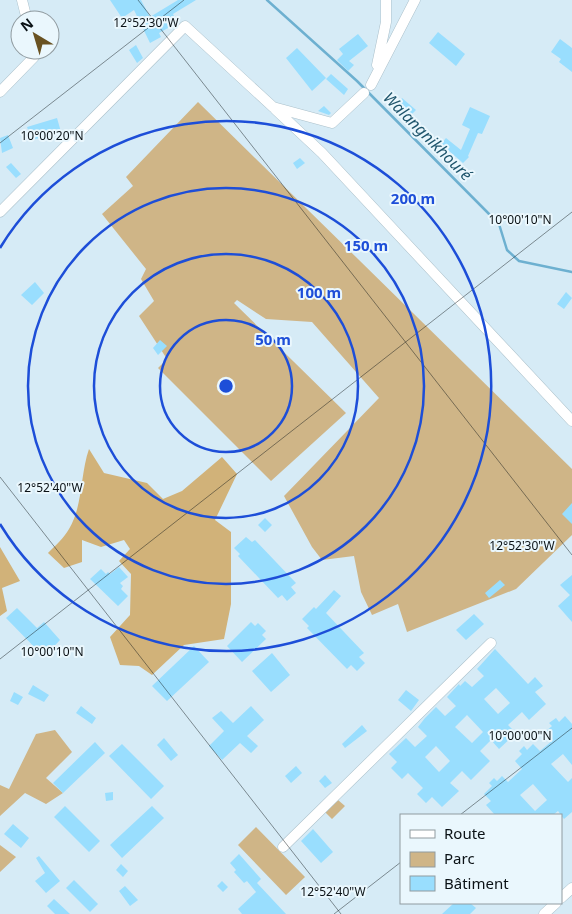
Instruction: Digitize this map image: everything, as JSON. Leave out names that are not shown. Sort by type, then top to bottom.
[{"type":"street","points":[[386,0],[386,22],[371,85],[415,0]]},
{"type":"street","points":[[0,212],[185,26],[322,153],[572,421]]},
{"type":"street","points":[[0,92],[31,60]]},
{"type":"street","points":[[273,107],[332,122],[364,93]]},
{"type":"street","points":[[283,847],[491,643]]},
{"type":"street","points":[[562,897],[572,888]]},
{"type":"street","points":[[544,914],[555,904]]},
{"type":"green space","points":[[198,102],[572,469],[572,535],[516,589],[407,632],[398,604],[372,615],[361,592],[354,556],[322,560],[312,547],[284,496],[379,398],[312,322],[266,319],[237,300],[234,303],[346,413],[271,481],[158,368],[167,359],[139,316],[154,301],[141,279],[146,269],[102,214],[133,186],[126,177]]},
{"type":"green space","points":[[55,730],[72,752],[46,778],[63,793],[46,804],[25,793],[0,816],[0,785],[9,789],[36,734]]},
{"type":"green space","points":[[338,800],[345,806],[332,819],[325,812]]},
{"type":"green space","points":[[256,827],[305,877],[286,895],[238,845]]},
{"type":"green space","points":[[0,845],[16,857],[0,872]]},
{"type":"shaded area","points":[[89,449],[104,473],[147,483],[163,499],[182,491],[222,457],[237,474],[215,520],[231,532],[231,604],[224,639],[184,645],[152,675],[139,666],[120,665],[110,637],[130,615],[131,574],[119,561],[130,549],[124,540],[101,547],[82,540],[82,562],[64,568],[48,553],[65,536],[74,520]]},
{"type":"shaded area","points":[[0,547],[20,581],[2,588],[7,611],[0,616]]},
{"type":"building","points":[[110,0],[141,0],[150,17],[178,0],[196,0],[173,14],[177,23],[159,33],[161,37],[150,43],[134,10],[122,18]]},
{"type":"building","points":[[438,32],[465,54],[456,66],[429,43]]},
{"type":"building","points":[[358,34],[368,46],[349,61],[354,65],[348,71],[337,60],[343,54],[339,49]]},
{"type":"building","points":[[560,39],[572,48],[572,72],[559,62],[561,59],[551,52]]},
{"type":"building","points":[[136,45],[143,58],[137,63],[129,50]]},
{"type":"building","points":[[297,48],[326,78],[312,91],[286,58]]},
{"type":"building","points":[[331,74],[348,89],[344,95],[326,79]]},
{"type":"building","points":[[402,98],[416,110],[410,116],[398,104]]},
{"type":"building","points":[[324,106],[331,113],[329,115],[318,111]]},
{"type":"building","points":[[470,107],[490,116],[482,134],[478,133],[469,157],[463,163],[441,144],[446,138],[461,150],[470,129],[462,125]]},
{"type":"building","points":[[57,118],[61,132],[32,140],[27,127]]},
{"type":"building","points":[[8,135],[13,148],[2,153],[0,138]]},
{"type":"building","points":[[300,158],[305,163],[297,169],[293,163]]},
{"type":"building","points":[[11,163],[21,174],[16,178],[6,167]]},
{"type":"building","points":[[35,282],[44,293],[32,305],[21,295]]},
{"type":"building","points":[[566,292],[572,298],[564,309],[557,304]]},
{"type":"building","points":[[160,340],[167,346],[158,355],[153,348]]},
{"type":"building","points":[[572,503],[572,524],[562,514]]},
{"type":"building","points":[[265,518],[272,525],[265,532],[258,525]]},
{"type":"building","points":[[246,537],[252,542],[255,540],[296,583],[291,587],[296,593],[287,601],[282,595],[278,598],[238,556],[240,554],[234,548]]},
{"type":"building","points":[[119,567],[128,577],[120,583],[123,586],[121,589],[128,596],[118,606],[90,579],[101,569],[106,574],[108,572],[110,574]]},
{"type":"building","points":[[572,575],[572,622],[558,606],[570,595],[560,585]]},
{"type":"building","points":[[500,580],[505,585],[489,598],[485,593]]},
{"type":"building","points":[[334,590],[341,596],[326,613],[364,653],[359,657],[365,663],[357,671],[351,665],[347,669],[307,628],[309,626],[302,619],[314,607],[316,609]]},
{"type":"building","points":[[17,608],[37,628],[44,622],[60,640],[44,657],[6,618]]},
{"type":"building","points":[[474,614],[484,624],[466,640],[456,630]]},
{"type":"building","points":[[251,622],[255,626],[258,623],[266,631],[262,635],[266,639],[242,662],[227,646]]},
{"type":"building","points":[[194,646],[209,662],[167,701],[152,686]]},
{"type":"building","points":[[495,649],[528,684],[535,677],[543,686],[535,692],[546,704],[529,720],[522,712],[508,725],[516,733],[499,749],[491,740],[480,751],[490,761],[471,780],[462,771],[450,783],[459,791],[442,807],[432,797],[426,803],[417,794],[423,788],[408,773],[402,779],[391,768],[397,762],[389,754],[406,738],[415,747],[427,736],[418,727],[436,707],[445,716],[456,706],[447,697],[459,684],[460,686],[465,681],[472,687],[484,676],[477,669]],"holes":[[[496,688],[510,703],[498,714],[484,699]],[[467,715],[483,732],[472,743],[455,727]],[[436,746],[450,761],[439,772],[425,757]]]},
{"type":"building","points":[[272,653],[290,675],[271,692],[252,671]]},
{"type":"building","points":[[33,685],[49,695],[44,702],[28,694]]},
{"type":"building","points":[[406,690],[419,700],[411,711],[398,700]]},
{"type":"building","points":[[14,692],[23,697],[18,705],[10,701]]},
{"type":"building","points":[[81,706],[96,718],[92,724],[76,713]]},
{"type":"building","points":[[251,706],[264,720],[247,736],[258,746],[251,753],[240,743],[222,760],[209,746],[224,731],[212,718],[221,711],[233,723]]},
{"type":"building","points":[[565,716],[572,724],[572,765],[563,754],[551,764],[568,782],[572,778],[572,812],[564,819],[558,811],[554,814],[494,814],[486,805],[491,801],[484,794],[492,786],[489,783],[494,778],[497,781],[502,776],[508,782],[522,769],[515,761],[522,754],[519,751],[524,746],[527,750],[533,744],[540,751],[553,740],[545,732],[552,726],[549,723],[556,718],[559,722]],"holes":[[[533,784],[547,800],[535,811],[520,795]]]},
{"type":"building","points":[[362,725],[367,731],[345,748],[342,744]]},
{"type":"building","points":[[164,738],[178,755],[171,761],[157,745]]},
{"type":"building","points":[[95,742],[105,753],[63,793],[53,783]]},
{"type":"building","points":[[122,744],[164,786],[151,799],[109,756]]},
{"type":"building","points":[[296,766],[302,773],[291,783],[285,776]]},
{"type":"building","points":[[325,775],[332,783],[325,788],[319,781]]},
{"type":"building","points":[[113,792],[113,800],[106,801],[105,793]]},
{"type":"building","points":[[65,806],[100,841],[89,852],[54,817]]},
{"type":"building","points":[[152,806],[164,818],[122,858],[110,845]]},
{"type":"building","points":[[13,824],[29,838],[21,848],[4,834]]},
{"type":"building","points":[[313,829],[333,852],[321,863],[301,841]]},
{"type":"building","points":[[239,854],[261,879],[257,883],[286,914],[242,914],[238,909],[256,892],[247,881],[244,883],[234,872],[236,870],[230,863]]},
{"type":"building","points":[[39,856],[60,881],[46,893],[35,881],[45,873],[36,858]]},
{"type":"building","points":[[121,864],[128,871],[123,877],[116,870]]},
{"type":"building","points":[[74,880],[98,904],[90,912],[66,888]]},
{"type":"building","points":[[222,881],[228,887],[223,892],[217,886]]},
{"type":"building","points":[[125,886],[138,900],[130,906],[119,891]]},
{"type":"building","points":[[54,899],[70,914],[55,914],[47,906]]},
{"type":"building","points":[[453,904],[471,904],[476,908],[470,914],[442,914]]},
{"type":"waterway","name":"Walangnikhouré","points":[[267,0],[357,81],[499,224],[507,250],[519,261],[572,272]]}]
